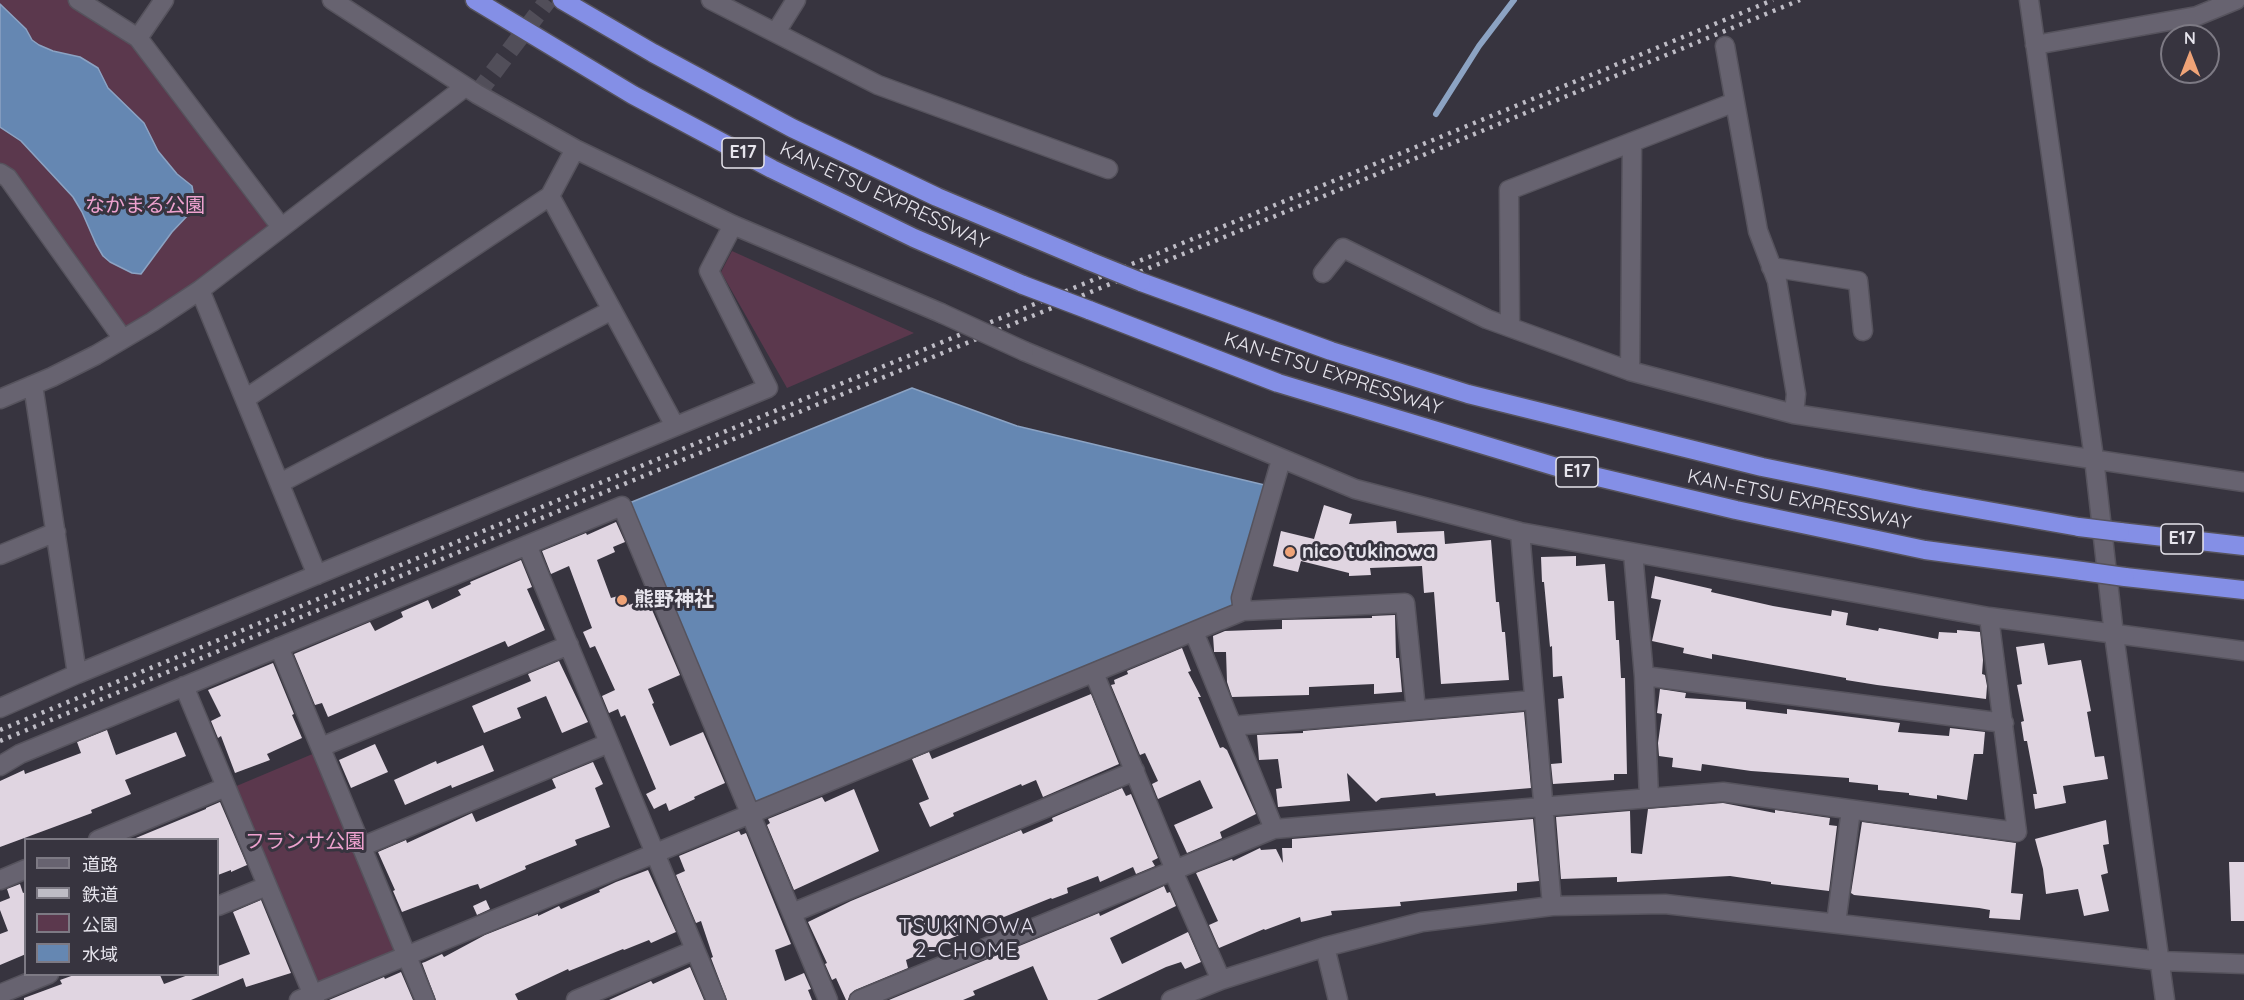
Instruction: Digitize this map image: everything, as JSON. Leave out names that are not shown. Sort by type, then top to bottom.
[{"type":"highway","name":"KAN-ETSU EXPRESSWAY","points":[[475,0],[633,95],[772,169],[915,238],[1023,285],[1278,383],[1560,468],[1736,510],[1925,550],[2125,577],[2244,590]]},
{"type":"highway","name":"KAN-ETSU EXPRESSWAY","points":[[561,0],[652,53],[792,128],[937,197],[1141,282],[1331,351],[1468,394],[1762,467],[1920,499],[2079,527],[2244,546]]},
{"type":"street","points":[[78,0],[138,38],[281,227]]},
{"type":"street","points":[[138,38],[164,0]]},
{"type":"street","points":[[332,0],[465,87],[575,149],[733,225],[1024,351],[1355,489],[1520,532],[1633,553],[1989,617],[2244,651]]},
{"type":"street","points":[[711,0],[878,85],[1108,169]]},
{"type":"street","points":[[777,32],[796,0]]},
{"type":"street","points":[[2029,0],[2094,458],[2114,635],[2165,1000]]},
{"type":"street","points":[[2035,45],[2196,16],[2236,0]]},
{"type":"street","points":[[1725,46],[1758,231],[1777,282],[1796,393],[1794,414]]},
{"type":"street","points":[[0,399],[96,355],[200,290],[465,87]]},
{"type":"street","points":[[1510,327],[1509,190],[1735,102]]},
{"type":"street","points":[[1630,371],[1632,142]]},
{"type":"street","points":[[245,399],[550,196],[575,149]]},
{"type":"street","points":[[3,178],[123,339]]},
{"type":"street","points":[[550,196],[675,426]]},
{"type":"street","points":[[0,708],[768,388],[709,271],[733,225]]},
{"type":"street","points":[[1323,273],[1343,248],[1487,319],[1630,371],[1794,414],[1934,437],[2094,458],[2244,482]]},
{"type":"street","points":[[1771,267],[1858,281],[1863,331]]},
{"type":"street","points":[[200,290],[317,575]]},
{"type":"street","points":[[280,483],[612,310]]},
{"type":"street","points":[[33,385],[77,674]]},
{"type":"street","points":[[1243,611],[1241,598],[1281,460]]},
{"type":"street","points":[[0,766],[20,753],[622,506],[828,1000]]},
{"type":"street","points":[[0,555],[56,532]]},
{"type":"street","points":[[1520,532],[1552,906]]},
{"type":"street","points":[[527,544],[716,1000]]},
{"type":"street","points":[[1633,553],[1644,676],[1649,798]]},
{"type":"street","points":[[184,686],[267,886],[309,998],[1243,611],[1405,603],[1416,710]]},
{"type":"street","points":[[859,1000],[1274,829],[1723,792],[2017,832],[1989,617]]},
{"type":"street","points":[[1194,632],[1274,829]]},
{"type":"street","points":[[321,747],[569,645]]},
{"type":"street","points":[[279,647],[425,1000]]},
{"type":"street","points":[[1094,673],[1221,980]]},
{"type":"street","points":[[1644,676],[2004,723]]},
{"type":"street","points":[[1232,726],[1534,700]]},
{"type":"street","points":[[362,847],[609,743]]},
{"type":"street","points":[[792,913],[1135,771]]},
{"type":"street","points":[[103,838],[226,787]]},
{"type":"street","points":[[1836,923],[1851,810]]},
{"type":"street","points":[[0,880],[24,870]]},
{"type":"street","points":[[219,906],[267,886]]},
{"type":"street","points":[[1171,1000],[1221,980],[1325,947],[1422,922],[1552,906],[1665,904],[2161,961],[2244,964]]},
{"type":"street","points":[[1325,947],[1338,1000]]},
{"type":"street","points":[[576,1000],[695,950]]},
{"type":"street","points":[[0,994],[46,976]]},
{"type":"green space","name":"なかまる公園","points":[[0,0],[78,0],[138,38],[281,227],[123,339],[0,173]]},
{"type":"green space","points":[[732,251],[914,333],[787,388],[721,272]]},
{"type":"green space","name":"フランサ公園","points":[[322,750],[407,956],[313,994],[227,790]]},
{"type":"water","points":[[0,4],[39,45],[53,51],[80,57],[98,68],[108,88],[144,123],[158,151],[177,174],[192,186],[195,203],[190,213],[172,232],[141,274],[132,273],[103,256],[73,197],[21,141],[0,127]]},
{"type":"water","points":[[912,388],[1017,426],[1273,487],[1243,611],[751,814],[622,506]]},
{"type":"building","points":[[1324,505],[1352,514],[1349,524],[1396,521],[1397,533],[1444,531],[1445,544],[1491,540],[1496,602],[1499,602],[1502,632],[1505,632],[1509,680],[1441,684],[1434,592],[1424,593],[1422,566],[1370,568],[1371,575],[1349,576],[1349,573],[1301,561],[1298,572],[1273,566],[1281,531],[1314,539]]},
{"type":"building","points":[[616,522],[625,542],[613,547],[615,552],[597,560],[611,598],[625,594],[629,605],[647,598],[680,675],[648,689],[654,703],[652,704],[670,746],[703,732],[725,783],[669,811],[666,803],[654,809],[646,794],[656,789],[625,715],[621,717],[618,709],[609,713],[602,696],[615,690],[595,646],[590,648],[583,632],[592,628],[569,566],[551,574],[542,551]]},
{"type":"building","points":[[1576,556],[1576,566],[1605,564],[1608,601],[1614,601],[1621,678],[1625,678],[1627,774],[1614,774],[1614,780],[1553,784],[1551,764],[1562,763],[1558,699],[1564,698],[1562,676],[1553,677],[1552,646],[1550,647],[1541,557]]},
{"type":"building","points":[[521,560],[532,587],[527,589],[545,630],[508,647],[505,641],[328,717],[322,703],[315,705],[294,654],[370,622],[375,631],[403,617],[401,612],[428,600],[432,609],[461,595],[458,590],[471,584],[470,582]]},
{"type":"building","points":[[1655,576],[1773,606],[1831,616],[1832,610],[1848,613],[1846,625],[1878,631],[1879,628],[1938,639],[1939,632],[1957,633],[1957,630],[1980,632],[1982,674],[1985,675],[1987,686],[1986,699],[1846,680],[1846,678],[1712,654],[1712,659],[1683,653],[1684,648],[1652,641],[1661,600],[1651,598]]},
{"type":"building","points":[[1395,615],[1396,658],[1399,658],[1402,692],[1374,694],[1374,684],[1309,687],[1309,695],[1232,697],[1227,682],[1226,652],[1214,652],[1213,636],[1225,631],[1282,629],[1282,620],[1372,618],[1372,616]]},
{"type":"building","points":[[2044,643],[2048,665],[2081,660],[2091,711],[2087,712],[2095,757],[2104,756],[2108,779],[2063,786],[2066,803],[2035,809],[2033,794],[2037,794],[2021,722],[2024,721],[2017,685],[2022,684],[2016,647]]},
{"type":"building","points":[[1182,648],[1191,671],[1188,672],[1201,697],[1198,697],[1220,748],[1227,750],[1256,814],[1220,832],[1222,838],[1187,853],[1174,825],[1213,808],[1200,780],[1158,799],[1152,784],[1158,781],[1145,753],[1140,755],[1111,685],[1115,684],[1114,680],[1128,674],[1127,671]]},
{"type":"building","points":[[559,661],[588,722],[562,733],[546,696],[517,708],[521,718],[484,733],[472,706],[531,681],[528,674]]},
{"type":"building","points":[[273,663],[302,738],[267,754],[270,760],[235,773],[221,736],[218,738],[211,721],[221,716],[208,690]]},
{"type":"building","points":[[1660,689],[1686,693],[1685,698],[1746,702],[1746,709],[1787,714],[1787,709],[1900,723],[1898,732],[1949,736],[1950,728],[1985,732],[1983,754],[1974,754],[1967,800],[1937,795],[1937,799],[1878,790],[1878,785],[1849,782],[1849,778],[1751,771],[1702,764],[1701,771],[1672,767],[1673,758],[1659,756],[1658,743],[1662,714],[1657,713]]},
{"type":"building","points":[[1091,694],[1119,764],[1043,797],[1036,780],[1022,786],[1021,784],[953,813],[954,816],[930,827],[919,803],[929,799],[912,759],[929,752],[932,759]]},
{"type":"building","points":[[1524,712],[1531,788],[1436,796],[1435,793],[1381,798],[1376,802],[1347,773],[1350,801],[1278,807],[1276,789],[1282,788],[1278,759],[1259,760],[1257,735],[1303,733],[1303,731]]},
{"type":"building","points":[[107,730],[116,755],[176,732],[186,756],[125,780],[131,794],[91,810],[92,813],[0,847],[0,781],[24,770],[25,774],[81,753],[77,742]]},
{"type":"building","points":[[375,744],[388,772],[351,788],[339,760]]},
{"type":"building","points":[[483,745],[494,771],[452,788],[451,785],[405,805],[394,780],[436,761],[437,764]]},
{"type":"building","points":[[593,762],[603,784],[595,788],[610,827],[575,840],[577,845],[525,866],[526,869],[480,889],[478,884],[471,886],[402,912],[378,852],[406,840],[407,843],[472,813],[476,822],[556,788],[552,779]]},
{"type":"building","points":[[1122,788],[1126,796],[1131,794],[1158,858],[1152,861],[1155,866],[1136,874],[1133,867],[1100,882],[1098,876],[1067,888],[1068,893],[942,942],[943,944],[906,960],[908,968],[855,990],[846,1000],[836,978],[832,980],[825,964],[827,963],[808,922],[851,901],[1021,830],[1023,834],[1053,821],[1052,818]]},
{"type":"building","points":[[854,789],[879,851],[794,890],[767,825],[770,823],[768,819],[822,797],[825,802]]},
{"type":"building","points":[[220,802],[247,865],[219,875],[219,838],[136,838],[206,809]]},
{"type":"building","points":[[1723,803],[1775,813],[1775,810],[1830,818],[1829,825],[1837,826],[1829,891],[1730,876],[1617,882],[1617,877],[1561,879],[1556,817],[1630,811],[1631,853],[1642,854],[1648,809]]},
{"type":"building","points":[[1533,819],[1539,881],[1517,883],[1517,891],[1400,902],[1401,906],[1331,911],[1332,915],[1301,922],[1300,917],[1219,948],[1209,925],[1218,921],[1196,873],[1232,859],[1233,861],[1260,848],[1261,850],[1276,849],[1283,863],[1282,848],[1292,848],[1292,839]]},
{"type":"building","points":[[2106,820],[2109,844],[2103,845],[2108,873],[2101,875],[2109,911],[2084,916],[2078,889],[2046,894],[2043,869],[2035,839]]},
{"type":"building","points":[[1862,822],[2016,843],[2011,893],[2023,894],[2020,920],[1989,918],[1990,910],[1979,908],[1854,895],[1851,893]]},
{"type":"building","points":[[739,831],[741,835],[746,833],[791,944],[775,950],[785,981],[804,973],[811,989],[808,990],[812,1000],[727,1000],[711,958],[713,957],[701,921],[696,923],[676,875],[685,871],[679,856]]},
{"type":"building","points":[[2229,862],[2244,862],[2244,921],[2231,921]]},
{"type":"building","points":[[648,870],[676,932],[651,943],[649,940],[569,971],[568,969],[515,994],[518,1000],[436,1000],[422,963],[442,954],[444,957],[485,935],[538,914],[538,916],[559,906],[561,909],[600,892],[599,890],[616,882]]},
{"type":"building","points":[[20,884],[24,893],[24,955],[0,965],[0,934],[8,931],[0,910],[0,902],[10,898],[7,889]]},
{"type":"building","points":[[1164,886],[1167,893],[1170,892],[1176,906],[1110,938],[1122,964],[1188,932],[1201,962],[1185,969],[1181,962],[1166,967],[1097,1000],[1048,1000],[1033,966],[973,991],[975,995],[963,1000],[889,1000],[1099,913],[1100,916]]},
{"type":"building","points":[[261,900],[291,973],[246,987],[243,978],[191,1000],[24,1000],[24,998],[62,984],[60,980],[71,976],[160,976],[164,984],[185,976],[219,976],[219,966],[250,954],[233,912]]},
{"type":"building","points":[[486,900],[490,909],[477,915],[473,906]]},
{"type":"building","points":[[690,967],[704,1000],[609,1000],[651,981],[653,984]]},
{"type":"building","points":[[401,972],[413,1000],[329,1000],[384,977],[385,979]]},
{"type":"waterway","points":[[1436,114],[1479,46],[1514,0]]},
{"type":"tunnel","points":[[477,94],[548,0]]},
{"type":"railway","points":[[0,730],[1773,0]]},
{"type":"railway","points":[[0,741],[1800,0]]},
{"type":"place","name":"nico tukinowa","points":[[1290,552]]},
{"type":"place","name":"熊野神社","points":[[622,600]]},
{"type":"district","name":"TSUKINOWA 2-CHOME","points":[[967,939]]}]
